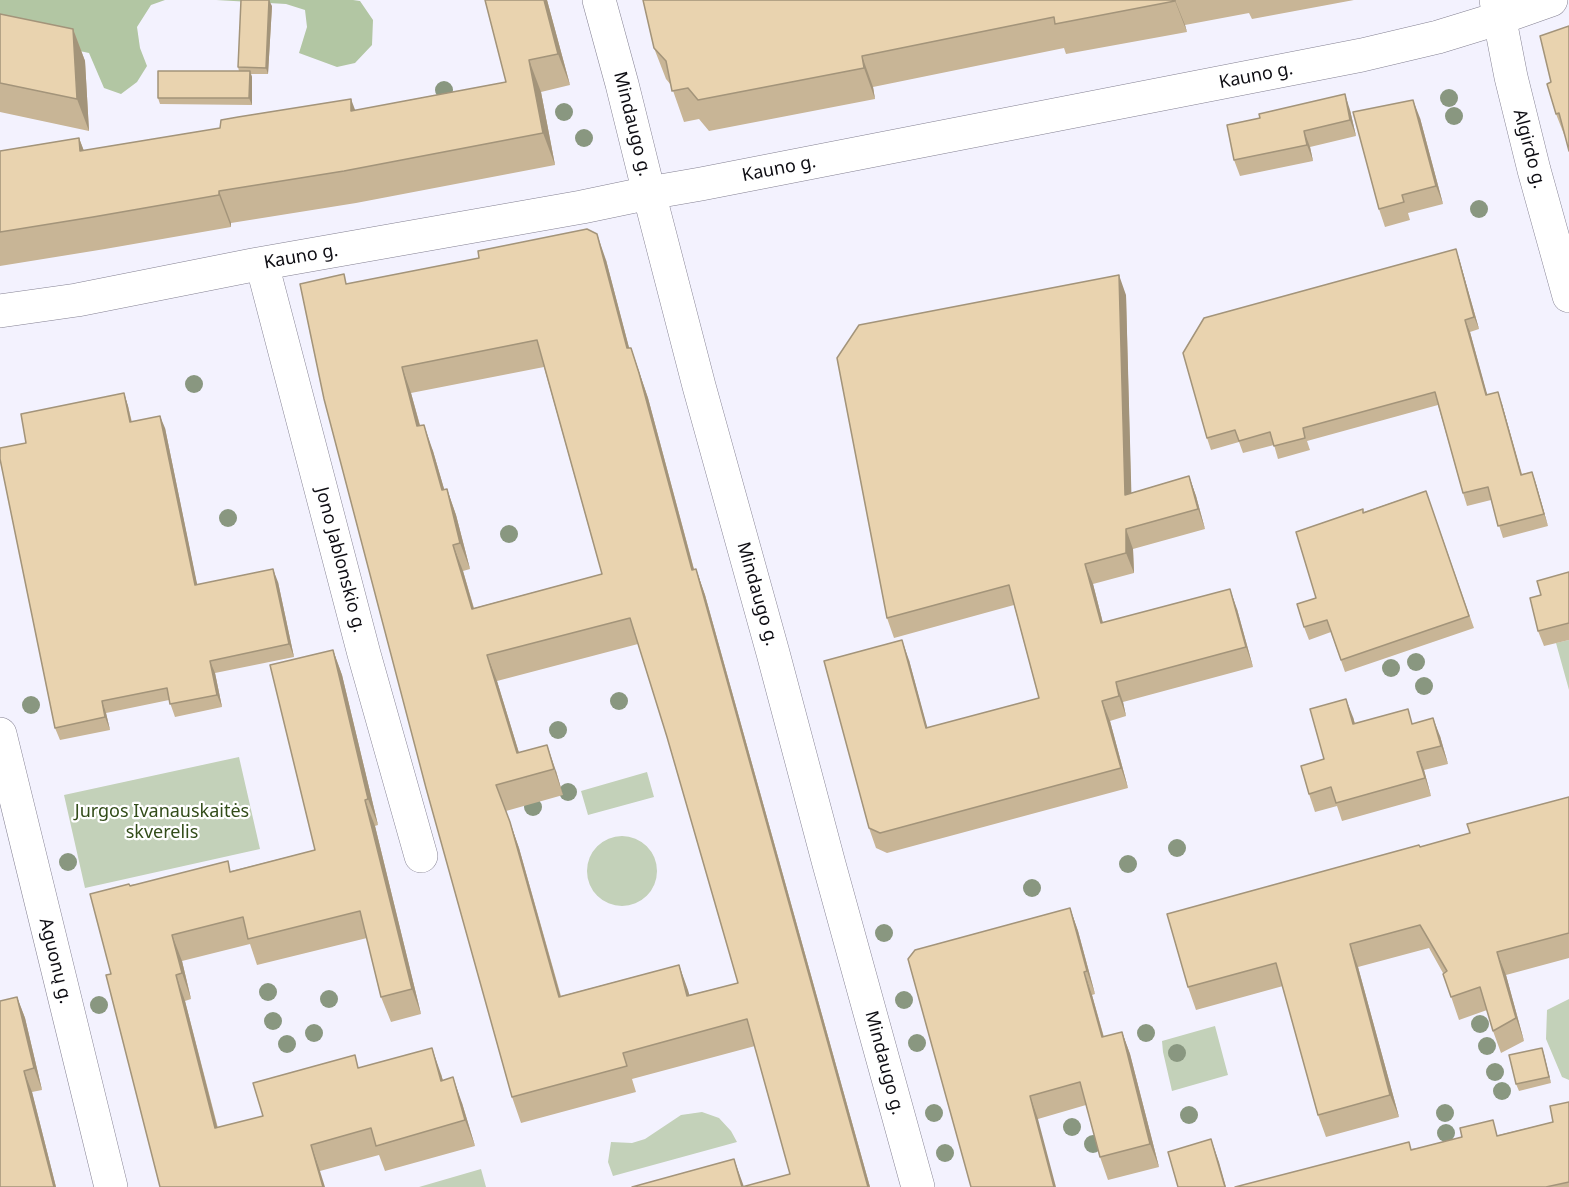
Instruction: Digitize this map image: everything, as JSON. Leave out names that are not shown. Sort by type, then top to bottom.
[{"type":"main road","name":"Mindaugo g.","points":[[599,0],[696,375],[918,1187]]},
{"type":"main road","name":"Kauno g.","points":[[0,311],[77,300],[262,264],[571,209],[1362,55],[1438,38],[1498,9],[1551,0]]},
{"type":"main road","name":"Algirdo g.","points":[[1498,9],[1510,77],[1569,296]]},
{"type":"main road","name":"Jono Jablonskio g.","points":[[262,264],[364,654],[421,856]]},
{"type":"main road","name":"Aguonų g.","points":[[0,734],[111,1187]]},
{"type":"green space","points":[[0,0],[165,0],[151,5],[137,27],[140,48],[147,66],[137,82],[121,94],[104,88],[89,53],[0,34]]},
{"type":"green space","points":[[216,0],[360,1],[373,20],[372,45],[355,63],[337,67],[299,53],[307,27],[305,10],[286,4]]},
{"type":"green space","points":[[1569,640],[1569,690],[1556,643]]},
{"type":"green space","name":"Jurgos Ivanauskaitės skverelis","points":[[239,757],[260,849],[85,888],[64,795]]},
{"type":"green space","points":[[647,772],[654,797],[588,815],[581,791]]},
{"type":"green space","points":[[622,836],[641,842],[651,852],[657,871],[651,890],[641,900],[622,906],[603,900],[593,890],[587,871],[593,852],[603,842]]},
{"type":"green space","points":[[1569,999],[1569,1080],[1562,1077],[1546,1039],[1547,1010]]},
{"type":"green space","points":[[1215,1026],[1228,1075],[1172,1091],[1162,1041]]},
{"type":"green space","points":[[702,1112],[719,1118],[737,1142],[613,1176],[608,1162],[611,1142],[632,1143],[645,1139],[681,1115]]},
{"type":"green space","points":[[481,1169],[486,1187],[419,1187]]},
{"type":"building","points":[[241,0],[269,0],[266,68],[238,67]]},
{"type":"building","points":[[485,0],[544,0],[558,54],[529,60],[543,133],[344,171],[219,191],[219,195],[0,232],[0,151],[79,138],[80,151],[220,128],[221,120],[238,117],[351,99],[351,111],[506,82]]},
{"type":"building","points":[[643,0],[1175,1],[1055,24],[1054,17],[862,56],[864,68],[698,100],[688,88],[672,91],[666,61],[654,48]]},
{"type":"building","points":[[0,14],[73,29],[77,99],[0,83]]},
{"type":"building","points":[[1569,26],[1569,151],[1559,113],[1556,114],[1547,84],[1551,82],[1540,36]]},
{"type":"building","points":[[158,71],[250,71],[249,98],[158,98]]},
{"type":"building","points":[[1345,94],[1350,120],[1304,131],[1307,145],[1234,160],[1227,125],[1260,118],[1259,114]]},
{"type":"building","points":[[1413,100],[1436,186],[1402,195],[1404,202],[1379,209],[1353,112]]},
{"type":"building","points":[[587,229],[597,234],[627,348],[631,348],[639,373],[692,570],[696,569],[868,1187],[742,1187],[790,1174],[747,1019],[623,1053],[627,1066],[512,1097],[426,788],[324,399],[300,284],[344,274],[346,284],[479,258],[478,251]],"holes":[[[537,340],[602,574],[472,609],[453,545],[460,543],[447,489],[442,490],[424,425],[417,426],[402,367]],[[630,618],[738,983],[687,996],[679,965],[559,997],[510,822],[496,785],[554,769],[547,745],[517,753],[487,655]]]},
{"type":"building","points":[[1456,249],[1474,317],[1465,320],[1486,395],[1498,392],[1521,475],[1532,472],[1544,514],[1498,526],[1488,487],[1463,493],[1435,392],[1303,428],[1305,438],[1274,446],[1270,432],[1239,441],[1235,430],[1207,438],[1183,353],[1204,318]]},
{"type":"building","points":[[1119,275],[1125,495],[1189,476],[1198,509],[1126,529],[1126,553],[1085,564],[1101,623],[1230,589],[1246,647],[1116,682],[1119,696],[1102,701],[1121,768],[880,833],[869,828],[824,661],[902,640],[926,728],[1039,698],[1009,585],[887,618],[837,358],[859,325]]},
{"type":"building","points":[[124,393],[130,422],[160,416],[195,585],[273,569],[289,644],[210,661],[217,695],[170,704],[167,688],[102,701],[105,717],[55,728],[0,459],[0,448],[26,443],[21,414]]},
{"type":"building","points":[[1426,491],[1469,616],[1341,660],[1327,620],[1304,627],[1297,604],[1316,598],[1296,532],[1363,509],[1363,513]]},
{"type":"building","points":[[1569,572],[1569,623],[1538,631],[1530,598],[1541,595],[1537,581]]},
{"type":"building","points":[[333,650],[368,799],[365,800],[412,989],[381,997],[360,911],[248,939],[243,917],[172,935],[182,973],[176,975],[215,1128],[263,1116],[253,1083],[355,1055],[358,1068],[432,1048],[441,1081],[453,1077],[465,1120],[376,1146],[371,1128],[311,1145],[323,1187],[160,1187],[106,975],[111,974],[90,894],[228,861],[230,872],[315,850],[270,665]]},
{"type":"building","points":[[1346,699],[1353,724],[1408,709],[1412,724],[1433,718],[1441,746],[1417,752],[1425,778],[1336,803],[1331,787],[1309,794],[1301,766],[1324,759],[1310,709]]},
{"type":"building","points":[[1569,797],[1569,933],[1497,952],[1516,1018],[1493,1031],[1480,987],[1451,997],[1443,974],[1447,971],[1420,925],[1350,944],[1390,1095],[1318,1115],[1276,963],[1188,987],[1167,914],[1470,833],[1467,824]]},
{"type":"building","points":[[1070,908],[1087,971],[1084,972],[1102,1037],[1122,1032],[1150,1144],[1100,1157],[1080,1082],[1030,1096],[1054,1187],[971,1187],[908,959],[915,950]]},
{"type":"building","points":[[17,997],[34,1068],[24,1071],[54,1187],[0,1187],[0,1001]]},
{"type":"building","points":[[1542,1048],[1549,1077],[1516,1084],[1509,1055]]},
{"type":"building","points":[[1569,1102],[1569,1182],[1546,1187],[1235,1187],[1409,1142],[1411,1150],[1462,1137],[1460,1128],[1493,1120],[1497,1136],[1553,1122],[1550,1106]]},
{"type":"building","points":[[1211,1139],[1225,1187],[1178,1187],[1168,1152]]},
{"type":"building","points":[[734,1159],[742,1187],[632,1187]]}]
